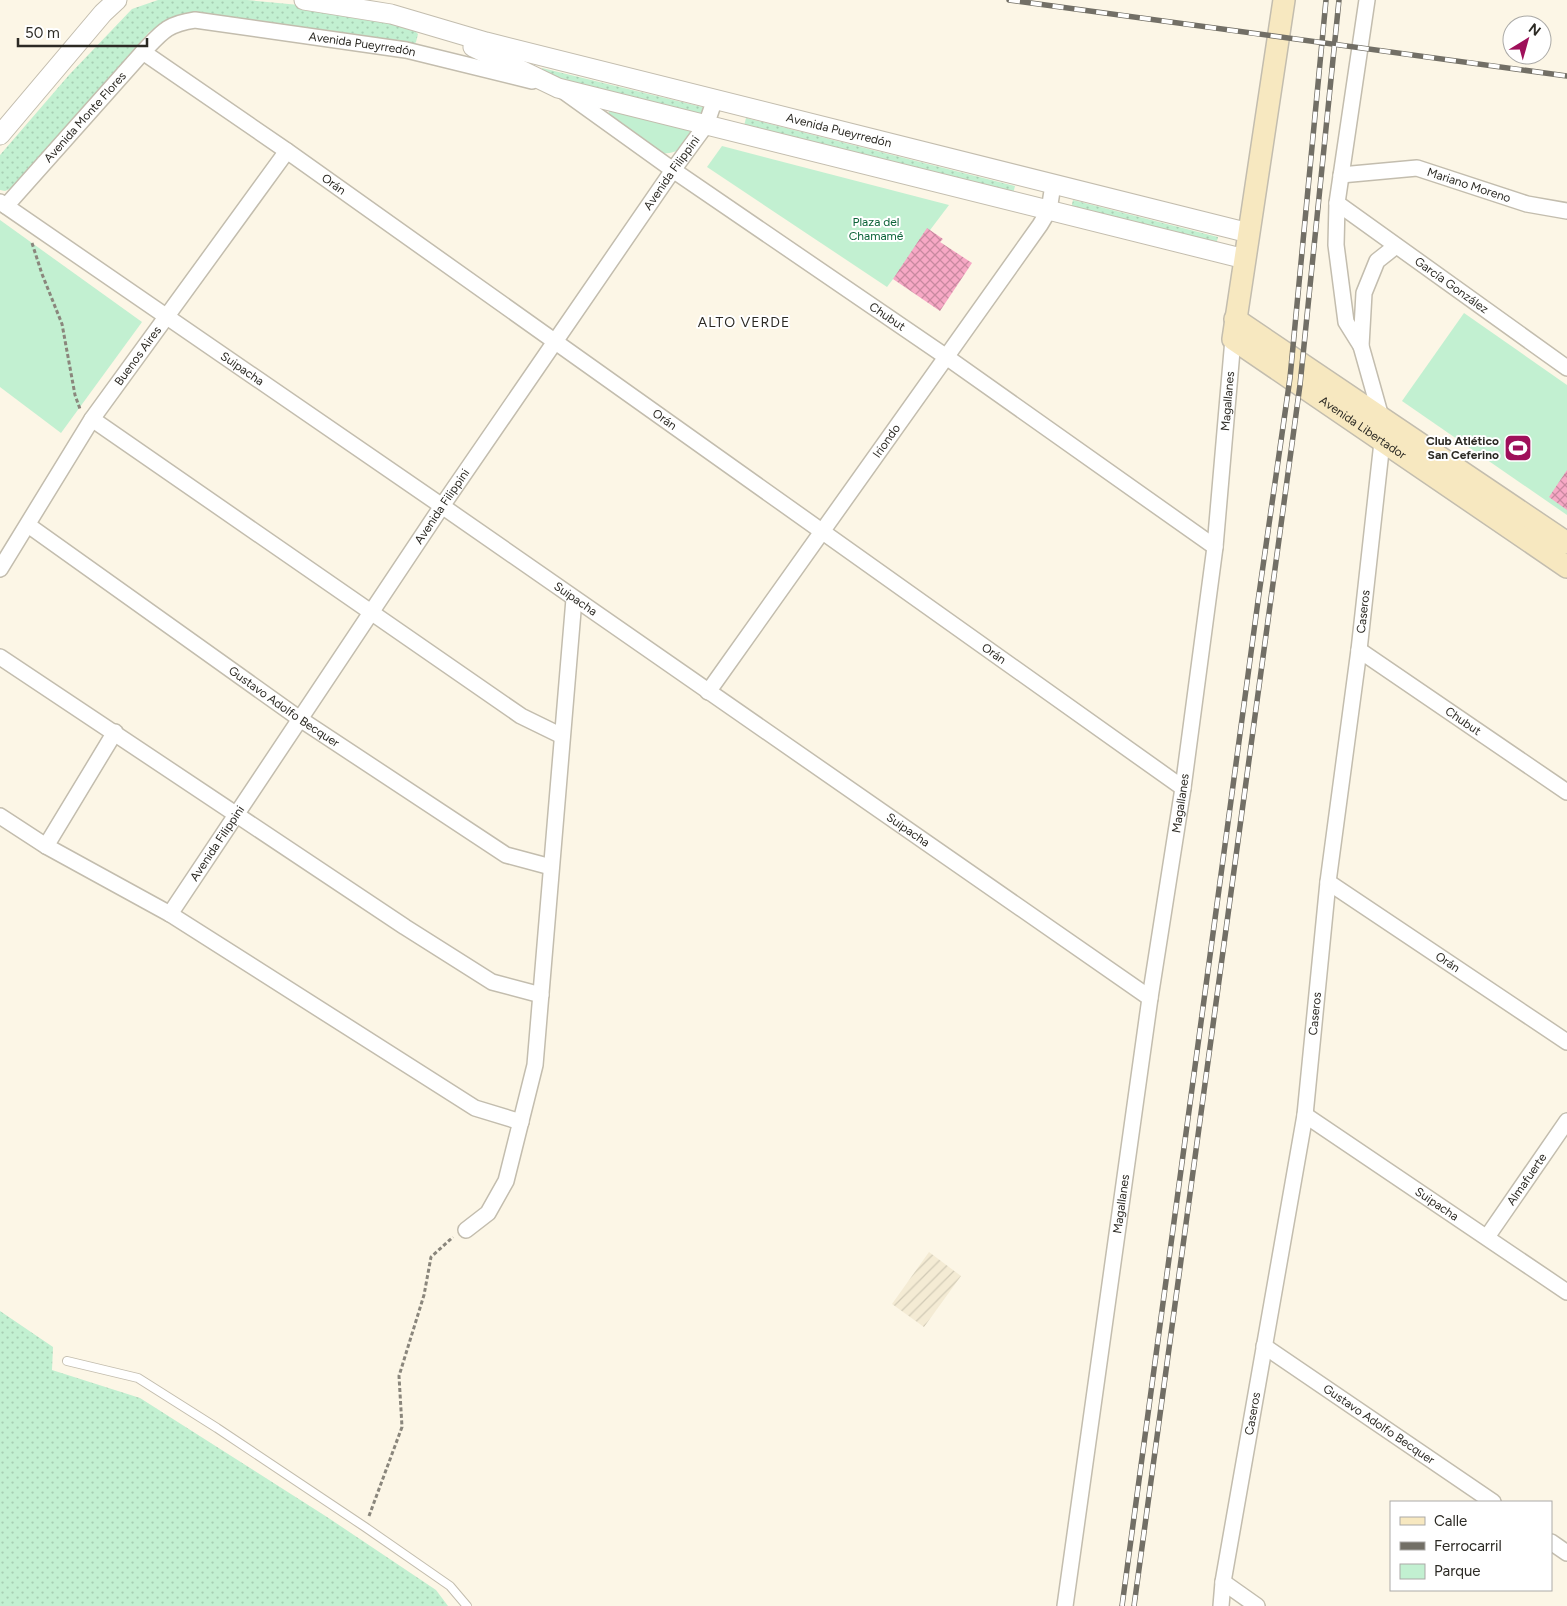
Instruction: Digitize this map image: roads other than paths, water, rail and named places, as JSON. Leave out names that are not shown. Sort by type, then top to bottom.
[{"type":"main road","name":"Magallanes","points":[[1234,329],[1284,0]]},
{"type":"main road","name":"Avenida Libertador","points":[[1234,329],[1381,418],[1567,543]]},
{"type":"main road","name":"Avenida Libertador","points":[[1234,329],[1382,442],[1567,567]]},
{"type":"street","points":[[0,135],[103,13],[117,0]]},
{"type":"street","name":"Avenida Pueyrredón","points":[[304,0],[392,14],[486,42],[1249,233]]},
{"type":"street","points":[[1361,346],[1346,322],[1336,246],[1337,203],[1367,0]]},
{"type":"street","name":"Avenida Pueyrredón","points":[[164,30],[179,22],[195,20],[406,50],[1245,259]]},
{"type":"street","name":"Avenida Pueyrredón","points":[[429,25],[558,88]]},
{"type":"street","name":"Avenida Monte Flores","points":[[3,204],[164,30]]},
{"type":"street","name":"Orán","points":[[143,52],[287,151],[1183,788]]},
{"type":"street","name":"Chubut","points":[[558,88],[673,170],[945,356],[1215,547]]},
{"type":"street","name":"Avenida Filippini","points":[[170,914],[442,506],[706,125],[715,99]]},
{"type":"street","name":"Buenos Aires","points":[[0,569],[92,419],[287,151]]},
{"type":"street","name":"Mariano Moreno","points":[[1341,175],[1417,168],[1527,204],[1567,211]]},
{"type":"street","name":"Iriondo","points":[[708,692],[945,356],[1040,225],[1049,210],[1053,185]]},
{"type":"street","name":"García González","points":[[1337,203],[1567,368]]},
{"type":"street","name":"Suipacha","points":[[3,204],[442,506],[1150,998]]},
{"type":"street","points":[[1361,346],[1364,294],[1377,261],[1396,246]]},
{"type":"street","name":"Magallanes","points":[[1065,1606],[1150,998],[1183,788],[1215,547],[1234,329]]},
{"type":"street","name":"Caseros","points":[[1221,1606],[1223,1582],[1305,1115],[1328,882],[1359,650],[1382,442],[1381,418],[1361,346]]},
{"type":"street","points":[[92,419],[521,716],[562,736]]},
{"type":"street","name":"Gustavo Adolfo Becquer","points":[[28,525],[300,719],[506,855],[552,867]]},
{"type":"street","points":[[466,1230],[488,1212],[506,1181],[535,1065],[574,599]]},
{"type":"street","name":"Chubut","points":[[1359,650],[1567,792]]},
{"type":"street","points":[[0,657],[237,813],[405,927],[492,982],[541,995]]},
{"type":"street","points":[[46,846],[115,732]]},
{"type":"street","points":[[0,816],[46,846],[170,914],[475,1108],[521,1122]]},
{"type":"street","name":"Orán","points":[[1328,882],[1567,1042]]},
{"type":"street","name":"Suipacha","points":[[1305,1115],[1567,1292]]},
{"type":"street","name":"Almafuerte","points":[[1486,1237],[1567,1121]]},
{"type":"street","name":"Gustavo Adolfo Becquer","points":[[1264,1346],[1492,1501]]},
{"type":"street","points":[[1552,1543],[1567,1553]]},
{"type":"street","points":[[1223,1582],[1257,1606]]},
{"type":"lane","points":[[67,1361],[138,1378],[217,1428],[365,1527],[450,1586],[467,1606]]},
{"type":"railway","points":[[1009,0],[1567,76]]},
{"type":"railway","points":[[1122,1606],[1290,378],[1326,0]]},
{"type":"railway","points":[[1134,1606],[1300,385],[1339,0]]},
{"type":"place","name":"Club Atlético San Ceferino","points":[[1518,448]]},
{"type":"district","name":"ALTO VERDE","points":[[744,322]]},
{"type":"park label","name":"Plaza del Chamamé","points":[[876,229]]}]
